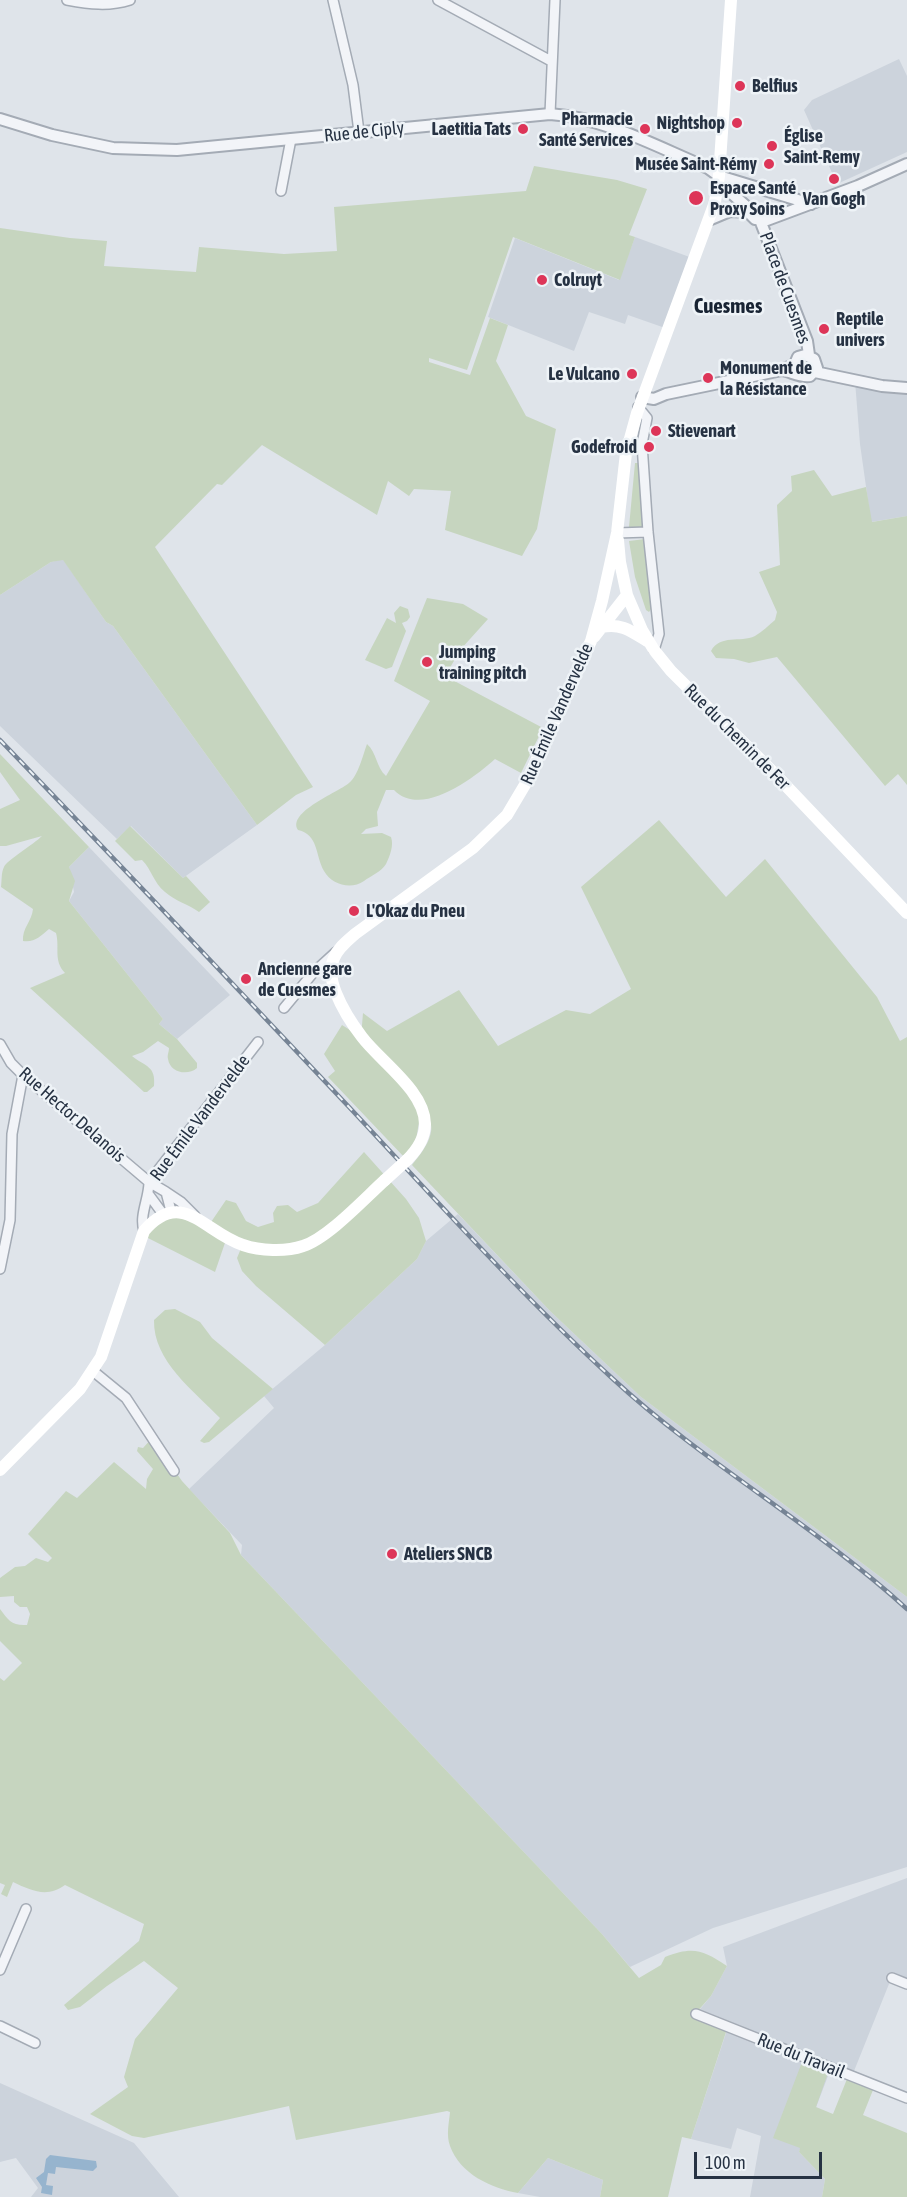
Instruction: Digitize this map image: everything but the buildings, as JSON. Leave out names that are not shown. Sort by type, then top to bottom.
[{"type":"main road","points":[[640,402],[711,219],[719,181],[731,0]]},
{"type":"main road","name":"Rue Émile Vandervelde","points":[[338,951],[355,934],[473,848],[507,815],[526,783],[591,641],[617,533],[626,453],[640,402]]},
{"type":"main road","name":"Rue du Chemin de Fer","points":[[617,533],[627,595],[652,647],[671,671],[772,771],[907,913]]},
{"type":"main road","points":[[602,602],[612,595],[627,595]]},
{"type":"main road","points":[[591,641],[627,595]]},
{"type":"main road","points":[[602,627],[614,625],[624,627],[652,647]]},
{"type":"main road","points":[[144,1231],[154,1219],[167,1213],[195,1216],[242,1245],[257,1249],[302,1246],[326,1233],[418,1148],[425,1123],[421,1108],[401,1079],[362,1038],[338,998],[333,985],[331,965],[338,951]]},
{"type":"main road","name":"Rue Émile Vandervelde","points":[[0,1470],[67,1404],[93,1371],[108,1341],[144,1231]]},
{"type":"street","points":[[67,0],[90,4],[109,4],[130,0]]},
{"type":"street","points":[[333,0],[354,85],[358,132]]},
{"type":"street","points":[[550,114],[555,0]]},
{"type":"street","points":[[442,1],[551,61]]},
{"type":"street","name":"Rue de Ciply","points":[[0,119],[52,135],[113,148],[177,150],[550,114],[577,117],[607,125],[708,168],[719,181]]},
{"type":"street","points":[[281,191],[291,140]]},
{"type":"street","points":[[766,219],[811,204],[907,164]]},
{"type":"street","points":[[719,181],[757,188],[811,204]]},
{"type":"street","name":"Place de Cuesmes","points":[[719,181],[755,219],[766,219],[777,207],[772,192]]},
{"type":"street","points":[[748,210],[750,197],[757,188]]},
{"type":"street","name":"Place de Cuesmes","points":[[711,219],[730,211],[748,210]]},
{"type":"street","name":"Place de Cuesmes","points":[[640,402],[666,394],[782,370],[796,368],[807,377],[815,372],[816,362],[809,355],[807,341],[766,219]]},
{"type":"street","name":"Place de Cuesmes","points":[[796,368],[798,357],[809,355]]},
{"type":"street","points":[[815,372],[882,386],[907,388]]},
{"type":"street","points":[[647,382],[666,394]]},
{"type":"street","points":[[640,402],[647,418],[642,444],[648,532],[659,634],[652,647]]},
{"type":"street","points":[[617,533],[648,532]]},
{"type":"street","name":"Rue Émile Vandervelde","points":[[284,1008],[314,972],[338,951]]},
{"type":"street","name":"Rue Émile Vandervelde","points":[[144,1231],[141,1223],[149,1195],[149,1182],[258,1042]]},
{"type":"street","name":"Rue Hector Delanois","points":[[0,1044],[11,1063],[23,1075],[149,1182],[181,1202],[195,1216]]},
{"type":"street","points":[[0,1269],[9,1220],[12,1134],[23,1075]]},
{"type":"street","points":[[166,1192],[167,1213]]},
{"type":"street","points":[[149,1195],[167,1213]]},
{"type":"street","points":[[93,1371],[126,1398],[174,1471]]},
{"type":"street","points":[[0,1970],[26,1909]]},
{"type":"street","points":[[892,1978],[907,1984]]},
{"type":"street","name":"Rue du Travail","points":[[696,2014],[907,2098]]},
{"type":"street","points":[[0,2026],[35,2043]]},
{"type":"shaded area","points":[[899,59],[907,76],[907,152],[837,184],[804,110],[812,100]]},
{"type":"shaded area","points":[[635,237],[695,259],[668,329],[628,315],[625,324],[589,312],[574,351],[488,317],[515,238],[619,280]]},
{"type":"shaded area","points":[[855,381],[907,388],[907,516],[871,522],[860,444]]},
{"type":"shaded area","points":[[63,559],[106,622],[113,626],[257,825],[183,878],[131,826],[117,839],[0,726],[0,595],[51,562]]},
{"type":"shaded area","points":[[89,847],[230,995],[177,1039],[159,1024],[163,1019],[69,901],[74,892],[69,867]]},
{"type":"shaded area","points":[[458,1214],[550,1311],[641,1397],[907,1597],[907,1867],[713,1928],[630,1967],[602,1934],[241,1555],[242,1545],[189,1489],[274,1408],[264,1396],[325,1345],[417,1259],[426,1241]]},
{"type":"shaded area","points":[[907,1878],[907,1979],[893,1974],[852,2076],[831,2068],[799,2152],[825,2179],[822,2197],[750,2197],[761,2136],[737,2128],[731,2149],[691,2139],[728,2027],[696,2014],[711,1996],[727,1966],[723,1947]]},
{"type":"shaded area","points":[[0,2083],[134,2143],[179,2197],[31,2197],[38,2188],[16,2158],[0,2162]]},
{"type":"shaded area","points":[[548,2158],[603,2180],[600,2197],[540,2197],[518,2193]]},
{"type":"green space","points":[[534,166],[617,180],[647,189],[629,235],[635,237],[620,280],[513,237],[467,370],[429,358],[429,362],[470,375],[490,318],[508,325],[496,361],[526,416],[556,429],[537,529],[522,556],[445,530],[451,491],[414,489],[409,496],[388,481],[377,515],[262,445],[222,485],[217,484],[155,547],[313,787],[296,795],[257,825],[113,626],[106,622],[63,560],[51,562],[0,595],[0,228],[107,241],[104,266],[196,272],[199,247],[284,254],[337,251],[334,207],[526,191]]},
{"type":"green space","points":[[635,463],[639,463],[645,528],[629,527]]},
{"type":"green space","points":[[814,470],[832,496],[866,487],[872,522],[907,516],[907,785],[898,774],[885,786],[777,657],[749,663],[716,658],[711,651],[720,642],[755,636],[775,620],[777,612],[759,572],[780,565],[777,505],[792,491],[791,476]]},
{"type":"green space","points":[[645,539],[651,609],[649,612],[646,610],[635,577],[629,541]]},
{"type":"green space","points":[[427,598],[463,604],[488,619],[461,649],[445,676],[543,728],[521,773],[495,759],[460,785],[432,798],[418,800],[405,798],[394,790],[386,790],[377,812],[378,826],[366,829],[361,834],[382,833],[391,837],[392,847],[387,861],[384,867],[359,884],[342,885],[327,876],[321,865],[316,846],[310,836],[298,830],[297,823],[306,810],[352,780],[367,744],[386,776],[430,701],[394,681]]},
{"type":"green space","name":"Jumping training pitch","points":[[400,606],[408,609],[410,617],[402,623],[406,631],[392,667],[386,669],[365,660],[387,618],[396,623],[394,613]]},
{"type":"green space","points":[[0,754],[89,847],[69,867],[75,881],[69,901],[163,1019],[159,1024],[177,1039],[197,1063],[197,1068],[189,1072],[176,1070],[169,1064],[169,1048],[158,1041],[143,1052],[132,1056],[149,1068],[153,1074],[154,1086],[144,1092],[30,988],[65,973],[58,959],[56,933],[49,929],[34,940],[23,941],[33,909],[1,887],[2,872],[6,864],[42,836],[0,846],[0,809],[20,800],[0,772]]},
{"type":"green space","points":[[659,820],[726,897],[765,859],[877,997],[900,1041],[907,1037],[907,1597],[641,1397],[550,1311],[412,1165],[426,1145],[431,1133],[430,1121],[421,1110],[416,1140],[405,1158],[328,1077],[335,1071],[324,1054],[342,1025],[361,1037],[363,1013],[387,1031],[459,990],[498,1046],[566,1010],[590,1014],[631,989],[581,887]]},
{"type":"green space","points":[[130,826],[183,878],[186,876],[210,902],[199,912],[165,892],[142,860],[135,861],[115,841]]},
{"type":"green space","points":[[364,1152],[406,1199],[419,1218],[426,1241],[417,1259],[325,1345],[256,1286],[242,1271],[237,1258],[242,1246],[227,1237],[215,1272],[142,1235],[163,1214],[209,1225],[226,1200],[236,1203],[246,1221],[258,1227],[274,1222],[273,1213],[277,1206],[288,1205],[297,1212],[318,1203]]},
{"type":"green space","points":[[175,1309],[200,1322],[212,1338],[273,1389],[209,1442],[200,1441],[220,1418],[177,1374],[160,1349],[155,1335],[154,1320],[165,1310]]},
{"type":"green space","points":[[152,1438],[182,1481],[230,1533],[241,1555],[602,1934],[639,1978],[661,1965],[665,1957],[683,1952],[704,1953],[727,1966],[711,1996],[696,2013],[728,2026],[691,2139],[682,2137],[668,2197],[600,2197],[603,2180],[548,2158],[518,2193],[497,2187],[469,2172],[455,2156],[449,2142],[450,2112],[447,2111],[296,2140],[289,2106],[144,2138],[132,2136],[90,2114],[128,2087],[124,2077],[135,2039],[178,1988],[144,1961],[80,2007],[68,2010],[64,2005],[139,1941],[144,1924],[65,1885],[52,1891],[39,1892],[13,1882],[7,1897],[1,1894],[5,1885],[0,1883],[0,1678],[4,1681],[22,1663],[0,1641],[0,1609],[8,1619],[18,1624],[27,1625],[30,1614],[27,1607],[20,1607],[14,1602],[14,1596],[0,1597],[0,1578],[15,1567],[25,1566],[36,1558],[48,1562],[52,1558],[28,1534],[66,1491],[77,1498],[114,1462],[146,1489],[147,1479],[153,1469],[137,1451],[138,1447],[143,1448]]},
{"type":"green space","points":[[802,2062],[828,2073],[816,2107],[833,2114],[849,2074],[875,2085],[863,2115],[907,2133],[907,2197],[822,2197],[825,2179],[799,2152],[800,2148],[773,2138]]},
{"type":"water","points":[[50,2155],[96,2161],[97,2167],[93,2171],[56,2167],[55,2174],[48,2173],[46,2185],[53,2186],[52,2195],[41,2193],[42,2187],[36,2178],[44,2172],[46,2159]]},
{"type":"railway","points":[[0,740],[478,1246],[578,1347],[648,1410],[872,1578],[907,1609]]},
{"type":"place","name":"Belfius","points":[[740,86]]},
{"type":"place","name":"Nightshop","points":[[737,123]]},
{"type":"place","name":"Laetitia Tats","points":[[523,129]]},
{"type":"place","name":"Pharmacie Santé Services","points":[[645,129]]},
{"type":"place","name":"Église Saint-Remy","points":[[772,146]]},
{"type":"place","name":"Musée Saint-Rémy","points":[[769,164]]},
{"type":"place","name":"Van Gogh","points":[[834,179]]},
{"type":"place","name":"Espace Santé Proxy Soins","points":[[696,198]]},
{"type":"place","name":"Colruyt","points":[[542,280]]},
{"type":"place","name":"Reptile univers","points":[[824,329]]},
{"type":"place","name":"Le Vulcano","points":[[632,374]]},
{"type":"place","name":"Monument de la Résistance","points":[[708,378]]},
{"type":"place","name":"Stievenart","points":[[656,431]]},
{"type":"place","name":"Godefroid","points":[[649,447]]},
{"type":"place","name":"Jumping training pitch","points":[[427,662]]},
{"type":"place","name":"L'Okaz du Pneu","points":[[354,911]]},
{"type":"place","name":"Ancienne gare de Cuesmes","points":[[246,979]]},
{"type":"place","name":"Ateliers SNCB","points":[[392,1554]]},
{"type":"district","name":"Cuesmes","points":[[728,306]]}]
